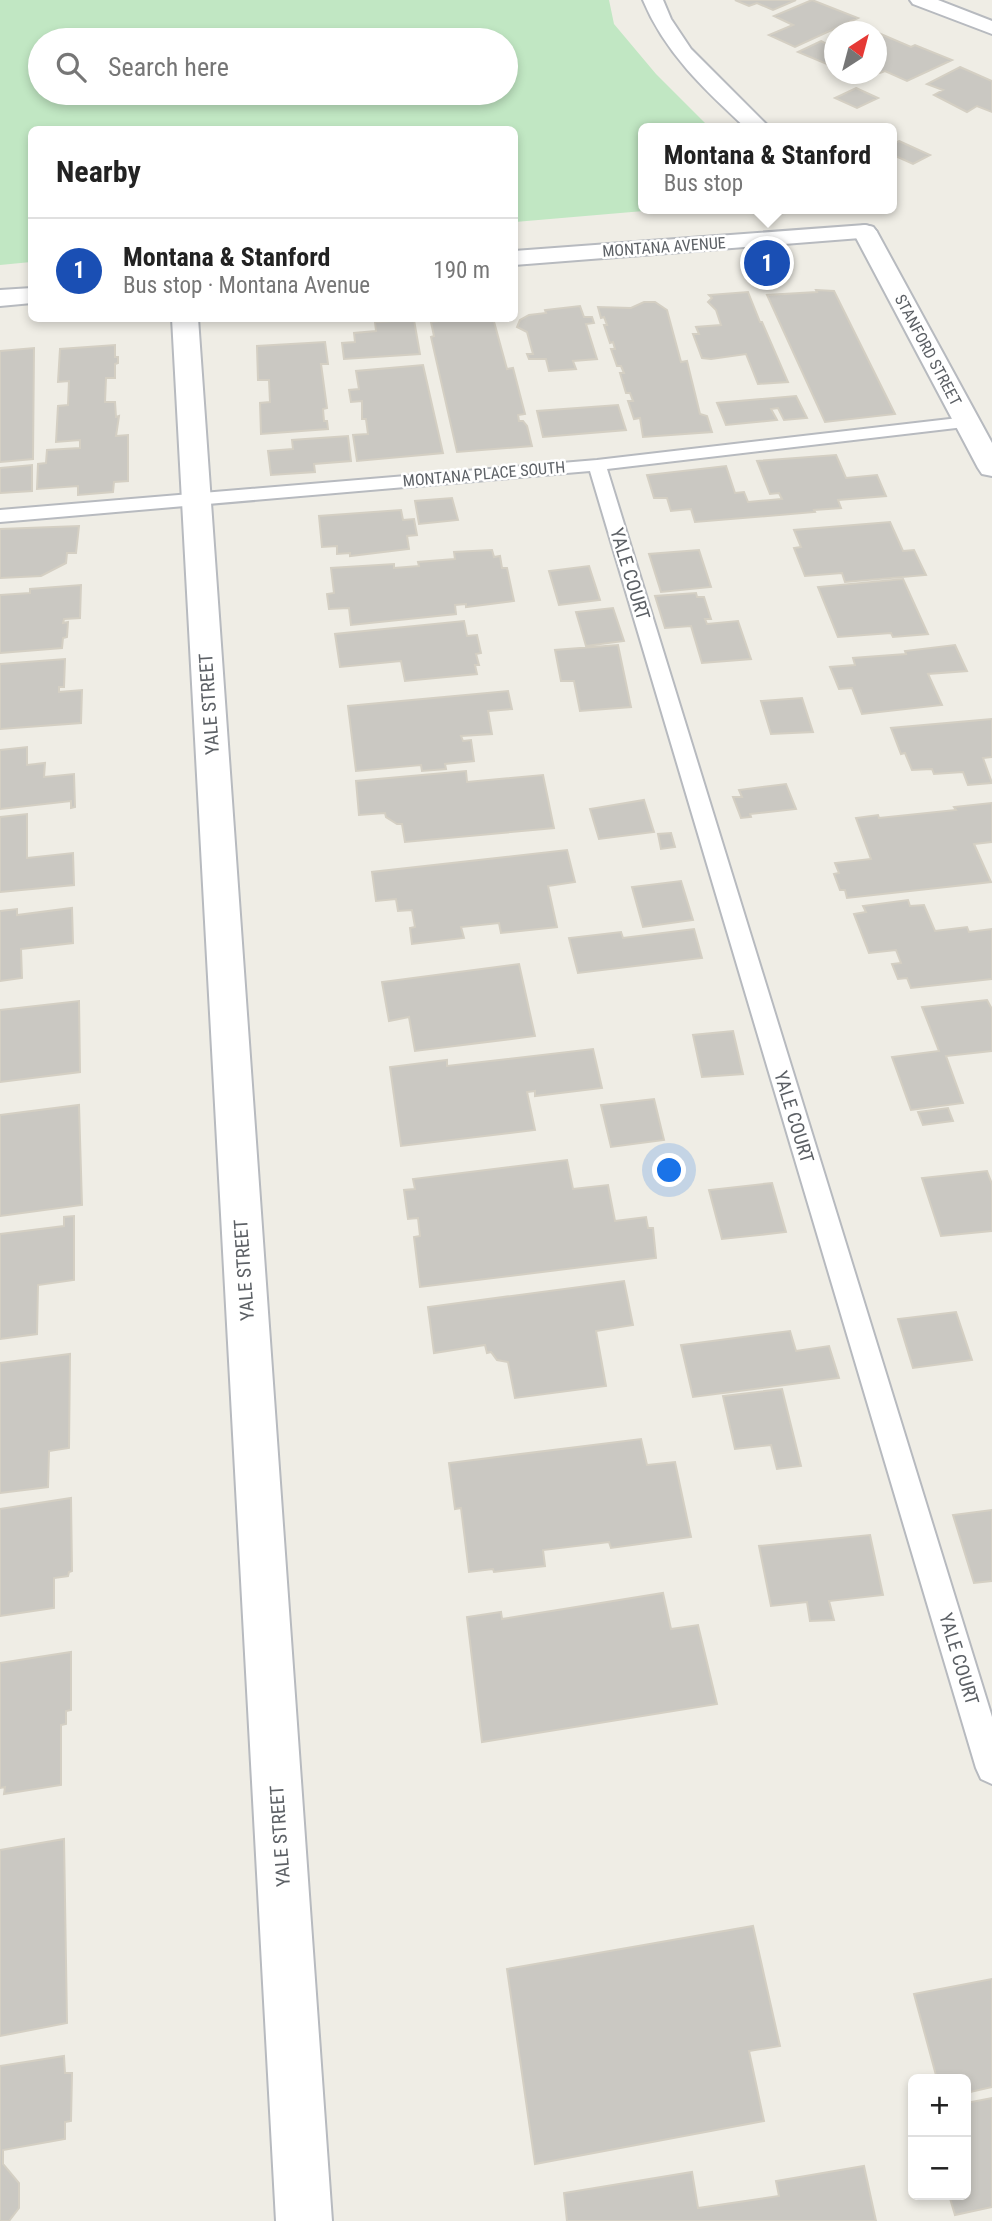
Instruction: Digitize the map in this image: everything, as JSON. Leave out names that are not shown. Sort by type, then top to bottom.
[{"type":"street","points":[[653,0],[663,27],[704,74],[754,123]]},
{"type":"street","points":[[920,0],[992,28]]},
{"type":"street","points":[[846,214],[865,232]]},
{"type":"street","name":"MONTANA AVENUE","points":[[518,258],[865,232]]},
{"type":"street","name":"STANFORD STREET","points":[[865,232],[983,445]]},
{"type":"street","points":[[0,298],[28,295]]},
{"type":"street","name":"YALE STREET","points":[[185,322],[304,2221]]},
{"type":"lane","name":"MONTANA PLACE SOUTH","points":[[0,516],[597,465],[983,445]]},
{"type":"lane","name":"YALE COURT","points":[[597,465],[992,1769]]},
{"type":"green space","points":[[0,0],[609,0],[614,24],[656,74],[705,123],[638,123],[638,211],[518,222],[518,126],[28,126],[28,262],[0,265]]},
{"type":"building","points":[[735,0],[796,0],[773,10],[757,3],[749,6]]},
{"type":"building","points":[[812,0],[858,18],[851,21],[824,21],[824,34],[795,47],[769,35],[793,25],[774,16]]},
{"type":"building","points":[[887,37],[952,60],[907,81],[887,72]]},
{"type":"building","points":[[821,41],[824,43],[824,63],[798,52]]},
{"type":"building","points":[[960,67],[992,81],[992,112],[977,106],[967,112],[934,95],[943,90],[927,84]]},
{"type":"building","points":[[856,88],[878,98],[857,108],[835,98]]},
{"type":"building","points":[[897,142],[930,155],[913,164],[897,157]]},
{"type":"building","points":[[816,290],[834,291],[895,414],[825,422],[767,295],[817,292]]},
{"type":"building","points":[[748,292],[788,382],[758,384],[746,354],[702,358],[693,334],[699,334],[696,327],[721,325],[716,310],[708,302],[712,298],[709,295]]},
{"type":"building","points":[[644,302],[655,302],[667,310],[681,362],[687,361],[700,414],[707,416],[712,432],[643,437],[640,418],[634,419],[628,401],[633,401],[630,393],[626,393],[620,373],[624,373],[621,366],[617,366],[611,349],[615,349],[613,342],[610,343],[604,325],[607,325],[604,317],[601,318],[598,307],[631,308]]},
{"type":"building","points":[[580,306],[584,317],[592,317],[594,323],[586,324],[597,359],[573,361],[576,369],[549,371],[546,359],[529,359],[527,354],[533,354],[527,332],[517,327],[520,320],[529,315],[546,313],[545,310]]},
{"type":"building","points":[[375,322],[414,322],[420,354],[344,359],[342,343],[355,342],[354,333],[376,331]]},
{"type":"building","points":[[431,322],[494,322],[507,369],[513,368],[525,414],[518,415],[519,421],[523,421],[527,426],[532,446],[457,452],[431,337],[434,336]]},
{"type":"building","points":[[325,342],[328,364],[321,364],[327,408],[323,409],[324,421],[327,421],[328,429],[261,434],[260,403],[270,402],[269,380],[258,380],[257,346]]},
{"type":"building","points":[[115,345],[118,363],[115,364],[115,378],[106,378],[105,402],[115,402],[116,417],[119,416],[116,436],[128,435],[128,481],[114,482],[113,492],[78,495],[78,486],[37,489],[38,464],[46,463],[47,450],[80,448],[80,440],[56,442],[58,406],[68,405],[69,381],[58,382],[60,349]]},
{"type":"building","points":[[34,348],[33,459],[0,462],[0,351]]},
{"type":"building","points":[[423,365],[443,453],[357,461],[353,435],[368,434],[366,419],[362,419],[362,401],[351,402],[349,390],[359,389],[356,371]]},
{"type":"building","points":[[796,396],[807,418],[784,420],[778,408],[771,409],[777,420],[726,425],[717,403]]},
{"type":"building","points":[[618,405],[626,430],[543,437],[537,411]]},
{"type":"building","points":[[348,436],[351,461],[314,464],[315,472],[271,475],[268,451],[293,449],[292,440]]},
{"type":"building","points":[[836,455],[846,478],[877,475],[886,496],[838,500],[841,508],[814,510],[815,512],[695,522],[691,509],[671,511],[667,498],[654,498],[647,475],[726,466],[735,493],[744,492],[748,502],[782,499],[779,493],[770,494],[757,461]]},
{"type":"building","points":[[32,465],[32,491],[0,493],[0,468]]},
{"type":"building","points":[[452,498],[458,520],[419,524],[415,501]]},
{"type":"building","points":[[401,510],[403,520],[414,519],[417,535],[407,536],[409,549],[350,556],[350,553],[337,554],[337,546],[322,547],[319,516]]},
{"type":"building","points":[[890,522],[903,551],[914,550],[926,575],[845,582],[842,573],[805,576],[794,548],[801,547],[794,530]]},
{"type":"building","points":[[79,526],[76,553],[67,553],[66,563],[41,576],[0,578],[0,529]]},
{"type":"building","points":[[492,550],[494,557],[500,556],[502,568],[507,568],[514,601],[466,607],[466,604],[455,605],[456,614],[351,625],[349,608],[329,609],[327,594],[334,593],[331,568],[394,564],[394,568],[419,566],[418,562],[455,559],[454,552]]},
{"type":"building","points":[[699,550],[711,587],[661,592],[649,554]]},
{"type":"building","points":[[589,566],[600,600],[559,605],[549,571]]},
{"type":"building","points":[[903,579],[928,634],[893,637],[891,633],[838,637],[818,587]]},
{"type":"building","points":[[81,585],[80,618],[64,619],[63,623],[68,622],[67,637],[63,638],[62,648],[0,653],[0,595],[30,593],[30,589]]},
{"type":"building","points":[[696,593],[697,597],[704,597],[711,619],[705,619],[707,624],[738,621],[751,659],[702,663],[691,626],[665,628],[655,596]]},
{"type":"building","points":[[613,608],[624,641],[586,646],[576,612]]},
{"type":"building","points":[[464,621],[467,636],[477,635],[481,653],[476,654],[479,665],[475,665],[477,674],[405,681],[401,661],[340,667],[335,634]]},
{"type":"building","points":[[618,645],[631,707],[580,711],[574,681],[561,681],[555,650]]},
{"type":"building","points":[[955,645],[967,671],[928,674],[942,705],[862,714],[852,688],[839,689],[830,667],[855,665],[853,658],[906,654],[905,651]]},
{"type":"building","points":[[65,659],[64,687],[59,687],[59,692],[82,690],[81,723],[0,729],[0,664]]},
{"type":"building","points":[[508,691],[512,709],[488,711],[492,734],[461,736],[463,741],[471,740],[474,761],[445,764],[446,769],[422,771],[421,765],[356,771],[348,706]]},
{"type":"building","points":[[802,698],[813,732],[771,734],[761,701]]},
{"type":"building","points":[[992,719],[992,757],[983,758],[992,783],[968,785],[963,772],[934,774],[932,769],[912,770],[905,753],[901,754],[891,728]]},
{"type":"building","points":[[27,747],[27,765],[45,763],[44,777],[74,774],[75,807],[71,808],[71,801],[0,809],[0,750]]},
{"type":"building","points":[[466,771],[467,782],[543,775],[554,828],[405,842],[402,824],[386,817],[385,813],[359,815],[356,781]]},
{"type":"building","points":[[786,784],[796,809],[750,814],[751,817],[741,818],[733,797],[742,797],[739,790]]},
{"type":"building","points":[[644,800],[654,832],[599,839],[590,809]]},
{"type":"building","points":[[992,803],[992,842],[974,844],[991,882],[847,898],[845,890],[840,890],[834,874],[839,873],[835,863],[871,859],[856,818],[956,810],[954,807]]},
{"type":"building","points":[[27,814],[27,858],[73,853],[74,885],[0,892],[0,817]]},
{"type":"building","points":[[671,833],[675,847],[661,849],[658,834]]},
{"type":"building","points":[[567,850],[575,882],[548,886],[557,927],[501,933],[499,923],[461,927],[464,938],[412,944],[410,928],[415,927],[412,910],[398,911],[396,899],[376,901],[372,872]]},
{"type":"building","points":[[681,881],[693,920],[643,927],[632,887]]},
{"type":"building","points":[[908,900],[910,906],[924,905],[935,931],[967,927],[969,932],[992,929],[992,979],[911,988],[907,978],[898,979],[892,964],[901,963],[896,950],[869,953],[854,914],[866,912],[863,906]]},
{"type":"building","points":[[72,908],[73,943],[21,949],[22,978],[0,981],[0,911],[17,909],[17,915]]},
{"type":"building","points":[[694,929],[702,958],[578,973],[569,938],[621,932],[623,938]]},
{"type":"building","points":[[519,964],[535,1036],[415,1051],[409,1017],[389,1021],[382,982]]},
{"type":"building","points":[[987,1000],[992,1009],[992,1051],[946,1056],[963,1103],[911,1110],[892,1057],[939,1051],[922,1007]]},
{"type":"building","points":[[79,1001],[80,1072],[0,1082],[0,1010]]},
{"type":"building","points":[[733,1031],[743,1074],[702,1077],[693,1035]]},
{"type":"building","points":[[593,1049],[602,1088],[535,1096],[535,1091],[527,1092],[535,1130],[401,1146],[390,1067],[447,1060],[447,1066]]},
{"type":"building","points":[[654,1099],[664,1140],[611,1147],[601,1105]]},
{"type":"building","points":[[79,1105],[82,1205],[0,1216],[0,1115]]},
{"type":"building","points":[[948,1108],[953,1121],[923,1125],[918,1112]]},
{"type":"building","points":[[567,1160],[573,1189],[608,1185],[615,1221],[646,1217],[648,1228],[653,1228],[656,1258],[420,1287],[414,1237],[420,1236],[418,1218],[408,1219],[404,1190],[415,1189],[413,1179]]},
{"type":"building","points":[[987,1171],[992,1184],[992,1231],[941,1236],[922,1178]]},
{"type":"building","points":[[772,1183],[786,1232],[722,1239],[709,1190]]},
{"type":"building","points":[[74,1216],[74,1280],[38,1285],[37,1334],[0,1339],[0,1234],[64,1226],[64,1217]]},
{"type":"building","points":[[624,1281],[633,1325],[596,1331],[606,1386],[515,1398],[508,1362],[497,1360],[491,1352],[487,1353],[485,1345],[434,1353],[428,1307]]},
{"type":"building","points":[[956,1312],[972,1360],[913,1368],[898,1319]]},
{"type":"building","points":[[790,1331],[796,1351],[829,1346],[839,1378],[693,1397],[681,1345]]},
{"type":"building","points":[[70,1354],[69,1448],[49,1451],[48,1487],[0,1493],[0,1363]]},
{"type":"building","points":[[782,1389],[801,1466],[777,1469],[771,1445],[735,1449],[723,1396]]},
{"type":"building","points":[[641,1439],[647,1465],[675,1462],[691,1537],[611,1548],[609,1542],[543,1550],[545,1566],[469,1572],[461,1508],[455,1509],[449,1463]]},
{"type":"building","points":[[71,1498],[72,1571],[68,1576],[54,1578],[54,1608],[0,1616],[0,1509]]},
{"type":"building","points":[[992,1510],[992,1581],[974,1583],[953,1515]]},
{"type":"building","points":[[870,1535],[883,1595],[829,1601],[834,1620],[810,1621],[807,1602],[771,1606],[759,1546]]},
{"type":"building","points":[[663,1593],[671,1629],[698,1625],[717,1704],[482,1742],[467,1617],[501,1612],[502,1619]]},
{"type":"building","points":[[71,1652],[71,1710],[66,1711],[66,1724],[61,1725],[61,1785],[4,1794],[5,1787],[0,1788],[0,1663]]},
{"type":"building","points":[[64,1839],[67,2023],[0,2036],[0,1850]]},
{"type":"building","points":[[753,1926],[780,2046],[749,2051],[764,2121],[535,2164],[507,1969]]},
{"type":"building","points":[[992,1979],[992,2087],[971,2092],[971,2074],[936,2074],[914,1994]]},
{"type":"building","points":[[64,2056],[65,2073],[72,2073],[71,2121],[65,2122],[65,2139],[3,2150],[3,2164],[19,2183],[19,2208],[9,2221],[0,2221],[0,2066]]},
{"type":"building","points":[[992,2098],[992,2207],[955,2215],[950,2200],[971,2200],[971,2102]]},
{"type":"building","points":[[864,2166],[876,2221],[567,2221],[564,2193],[692,2172],[698,2208],[779,2196],[776,2181]]},
{"type":"place","name":"Montana & Stanford","points":[[767,263]]}]
